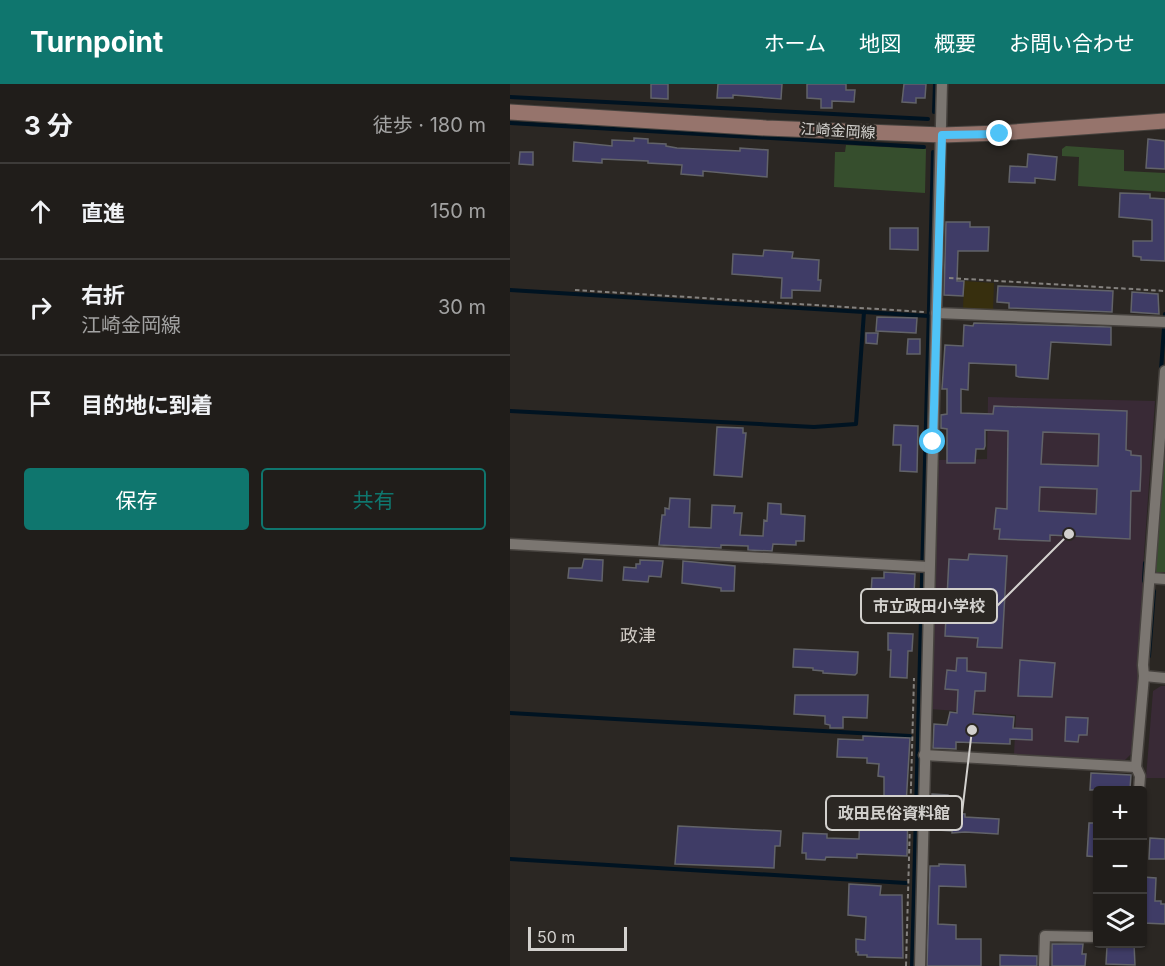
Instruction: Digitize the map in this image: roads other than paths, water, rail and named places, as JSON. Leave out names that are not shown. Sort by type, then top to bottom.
[{"type":"main road","name":"江崎金岡線","points":[[510,112],[766,128],[942,135],[1000,134],[1165,121]]},
{"type":"street","points":[[920,966],[924,755],[924,567],[931,312],[937,278],[942,84]]},
{"type":"street","points":[[931,312],[1163,322]]},
{"type":"street","points":[[1139,786],[1140,776],[1136,767],[1165,371]]},
{"type":"street","points":[[510,544],[924,567]]},
{"type":"street","points":[[1150,578],[1165,579]]},
{"type":"street","points":[[1144,676],[1165,678]]},
{"type":"street","points":[[924,755],[1136,767]]},
{"type":"street","points":[[1044,966],[1045,936],[1093,937]]},
{"type":"waterway","points":[[934,112],[935,84]]},
{"type":"waterway","points":[[510,97],[928,119]]},
{"type":"waterway","points":[[510,123],[924,147]]},
{"type":"waterway","points":[[912,966],[933,152]]},
{"type":"waterway","points":[[510,290],[929,316]]},
{"type":"waterway","points":[[510,411],[814,427],[856,424],[864,312]]},
{"type":"waterway","points":[[1161,370],[1165,314]]},
{"type":"waterway","points":[[1145,563],[1144,581],[1146,584]]},
{"type":"waterway","points":[[1149,656],[1154,591]]},
{"type":"waterway","points":[[510,713],[910,736]]},
{"type":"waterway","points":[[510,859],[906,883]]},
{"type":"place","name":"市立政田小学校","points":[[1069,534]]},
{"type":"place","name":"政田民俗資料館","points":[[972,730]]},
{"type":"district","name":"政津","points":[[638,636]]}]
